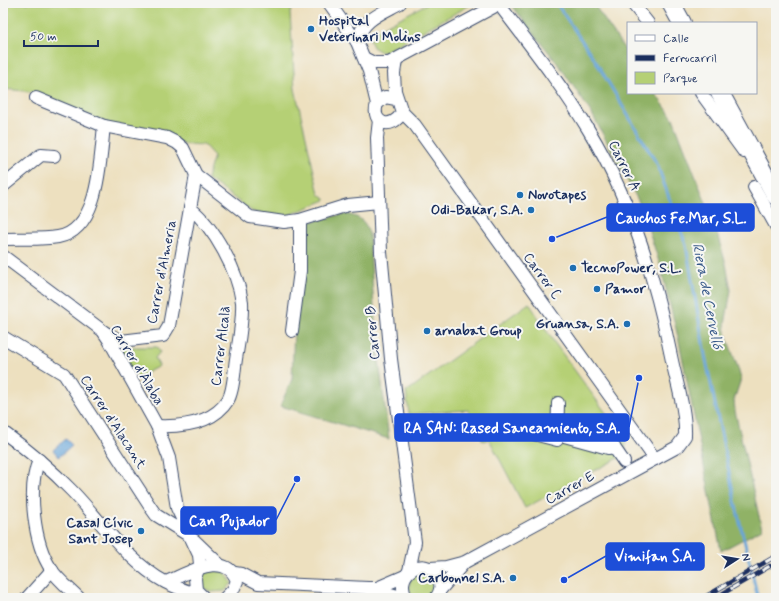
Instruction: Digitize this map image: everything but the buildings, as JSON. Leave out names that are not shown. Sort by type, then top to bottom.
[{"type":"main road","points":[[671,3],[681,22]]},
{"type":"main road","points":[[721,94],[768,172],[776,196]]},
{"type":"street","name":"Carrer B","points":[[328,3],[357,42],[371,77],[377,104],[376,115],[378,120],[377,138],[381,252],[390,358],[415,542],[402,587],[406,598]]},
{"type":"street","points":[[357,42],[359,33],[367,22],[400,3]]},
{"type":"street","points":[[632,3],[647,22]]},
{"type":"street","points":[[364,58],[379,64],[389,63],[498,4]]},
{"type":"street","name":"Carrer A","points":[[498,4],[547,68],[588,130],[615,180],[628,208],[641,244],[663,316],[684,418],[685,436]]},
{"type":"street","points":[[378,120],[383,123],[394,122],[399,118],[402,112],[401,106],[396,99],[394,82],[396,60]]},
{"type":"street","points":[[702,94],[776,196]]},
{"type":"street","points":[[377,104],[385,97],[396,99]]},
{"type":"street","points":[[36,98],[75,116],[104,126],[167,138],[178,143],[183,148],[196,175],[250,217],[284,222],[300,220],[348,205],[379,202]]},
{"type":"street","name":"Carrer C","points":[[402,112],[415,125],[655,459]]},
{"type":"street","points":[[3,239],[60,237],[76,228],[89,213],[95,197],[104,126]]},
{"type":"street","points":[[4,183],[41,155],[54,156]]},
{"type":"street","name":"Carrer d'Almeria","points":[[118,345],[163,336],[169,326],[196,175]]},
{"type":"street","points":[[754,187],[776,226]]},
{"type":"street","name":"Carrer Alcalà","points":[[157,426],[185,426],[205,419],[217,412],[228,400],[232,385],[242,318],[239,289],[217,240],[200,216],[190,208]]},
{"type":"street","points":[[292,331],[300,272],[300,220]]},
{"type":"street","name":"Carrer d'Àlaba","points":[[3,256],[103,331],[118,345],[157,426],[170,458],[178,508],[176,516],[179,524],[188,535]]},
{"type":"street","name":"Carrer d'Alacant","points":[[3,338],[64,374],[156,515],[188,535]]},
{"type":"street","points":[[499,425],[557,440],[558,403]]},
{"type":"street","points":[[3,432],[39,460],[72,492],[136,561],[166,582],[206,597]]},
{"type":"street","points":[[557,434],[608,448],[611,442],[624,462]]},
{"type":"street","name":"Carrer E","points":[[377,588],[420,566],[430,568],[446,567],[465,562],[678,447],[685,436]]},
{"type":"street","points":[[39,460],[33,482],[35,513],[42,549],[52,570],[78,598]]},
{"type":"street","points":[[156,515],[166,516],[178,508]]},
{"type":"street","points":[[188,535],[198,555],[200,569],[195,578],[196,590],[206,597]]},
{"type":"street","points":[[188,535],[219,564],[232,569],[238,581],[229,594]]},
{"type":"street","name":"Carrer B","points":[[415,542],[430,568],[438,578],[438,594]]},
{"type":"street","points":[[186,574],[196,563],[198,555]]},
{"type":"street","name":"Carrer E","points":[[438,594],[446,581],[465,562]]},
{"type":"street","points":[[166,582],[200,569],[219,564]]},
{"type":"street","points":[[27,598],[52,570]]},
{"type":"street","points":[[235,574],[241,574],[258,583]]},
{"type":"street","points":[[229,594],[258,583],[377,588],[387,593],[406,598]]},
{"type":"green space","points":[[3,3],[295,3],[290,13],[295,89],[319,194],[326,200],[284,217],[253,212],[207,178],[214,156],[204,145],[185,144],[107,124],[35,92],[3,89]]},
{"type":"green space","points":[[428,3],[474,3],[386,51],[381,52],[373,47],[370,40],[374,32]]},
{"type":"green space","points":[[510,3],[593,3],[627,53],[627,94],[656,94],[673,118],[715,227],[726,264],[731,290],[725,325],[727,338],[741,379],[734,400],[735,411],[762,529],[721,551],[679,341],[660,265],[641,206],[592,114],[561,68]]},
{"type":"green space","points":[[344,214],[361,220],[366,225],[369,234],[376,337],[389,439],[281,406],[292,379],[294,327],[304,227],[309,222]]},
{"type":"green space","points":[[529,303],[554,342],[625,439],[626,454],[525,508],[489,439],[483,441],[468,410],[409,414],[406,392]]},
{"type":"green space","points":[[126,347],[157,347],[160,352],[155,358],[159,366],[139,377],[130,368],[125,360],[123,349]]},
{"type":"green space","points":[[214,570],[225,572],[232,583],[225,591],[211,592],[201,586],[200,577],[203,573]]},
{"type":"green space","points":[[422,573],[431,577],[435,586],[431,595],[422,599],[413,595],[409,586],[413,577]]},
{"type":"water","points":[[66,439],[72,445],[59,457],[53,450]]},
{"type":"waterway","name":"Riera de Cervelló","points":[[556,3],[595,60],[657,164],[686,245],[705,355],[736,506],[758,598]]},
{"type":"railway","points":[[703,598],[776,556]]},
{"type":"railway","points":[[715,598],[770,566]]},
{"type":"place","name":"Hospital Veterinari Molins","points":[[311,29]]},
{"type":"place","name":"Novotapes","points":[[520,195]]},
{"type":"place","name":"Odi-Bakar, S.A.","points":[[531,210]]},
{"type":"place","name":"Cauchos Fe.Mar, S.L.","points":[[552,239]]},
{"type":"place","name":"TecnoPower, S.L.","points":[[573,268]]},
{"type":"place","name":"Pamor","points":[[597,289]]},
{"type":"place","name":"Gruansa, S.A.","points":[[627,324]]},
{"type":"place","name":"arnabat Group","points":[[427,331]]},
{"type":"place","name":"RA SAN: Rased Saneamiento, S.A.","points":[[639,378]]},
{"type":"place","name":"Can Pujador","points":[[297,479]]},
{"type":"place","name":"Casal Cívic Sant Josep","points":[[141,531]]},
{"type":"place","name":"Carbonnel S.A.","points":[[513,578]]},
{"type":"place","name":"Vimifan S.A.","points":[[564,580]]}]
